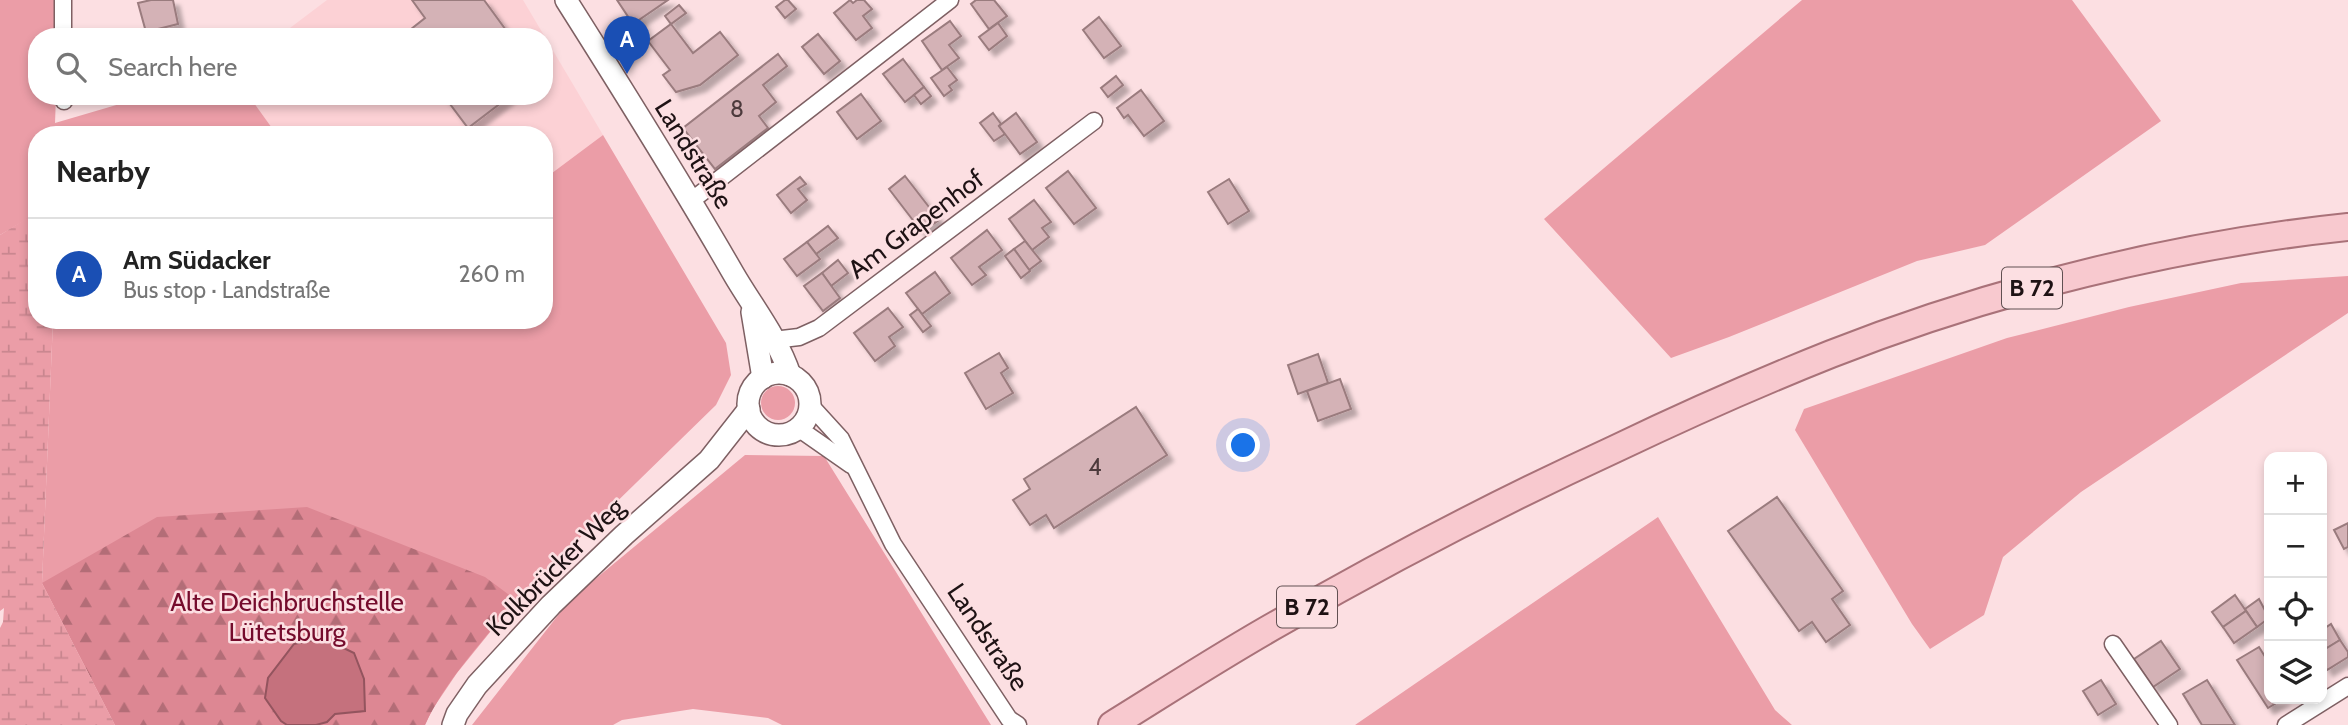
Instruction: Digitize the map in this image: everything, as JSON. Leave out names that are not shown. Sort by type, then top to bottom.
[{"type":"main road","name":"B 72","points":[[1112,725],[1277,624],[1508,499],[1686,416],[1833,353],[1952,312],[2081,274],[2240,241],[2348,227]]},
{"type":"street","points":[[63,0],[63,28]]},
{"type":"street","points":[[691,201],[950,0]]},
{"type":"street","name":"Landstraße","points":[[572,3],[750,303],[765,341],[763,378]]},
{"type":"street","name":"Am Grapenhof","points":[[765,341],[799,337],[819,328],[1094,121]]},
{"type":"street","name":"Landstraße","points":[[765,341],[785,360],[790,375]]},
{"type":"street","points":[[772,374],[790,375],[805,386],[810,405],[804,422],[798,428],[780,435],[762,430],[749,409],[751,391],[763,378],[772,374]]},
{"type":"street","name":"Landstraße","points":[[810,405],[841,439],[892,544],[1009,719],[1018,725]]},
{"type":"street","name":"Kolkbrücker Weg","points":[[453,725],[457,714],[477,685],[551,605],[624,535],[709,460],[749,409]]},
{"type":"street","name":"Landstraße","points":[[798,428],[853,467]]},
{"type":"street","name":"Kolkbrücker Weg","points":[[709,460],[762,430]]},
{"type":"street","points":[[2113,644],[2169,725]]},
{"type":"street","points":[[2327,698],[2348,686]]},
{"type":"street","points":[[2286,725],[2316,704]]},
{"type":"shaded area","points":[[327,0],[523,0],[540,28],[290,28]]},
{"type":"shaded area","points":[[553,51],[603,135],[553,172],[553,126],[271,126],[255,105],[553,105]]},
{"type":"shaded area","name":"Alte Deichbruchstelle Lütetsburg","points":[[323,638],[354,653],[364,679],[365,711],[335,714],[327,722],[316,725],[287,725],[281,721],[265,698],[268,678],[294,644]]},
{"type":"green space","points":[[0,0],[60,0],[58,28],[28,28],[28,105],[56,105],[55,123],[116,105],[255,105],[271,126],[28,126],[28,218],[0,235]]},
{"type":"green space","points":[[1802,0],[2072,0],[2161,121],[1985,245],[1917,261],[1671,358],[1544,219]]},
{"type":"green space","points":[[603,135],[726,343],[731,375],[716,405],[516,600],[457,673],[425,725],[115,725],[42,583],[53,329],[553,329],[553,172]]},
{"type":"green space","points":[[28,218],[28,329],[53,329],[42,583],[115,725],[0,725],[0,628],[4,608],[0,611],[0,235]]},
{"type":"green space","points":[[2348,276],[2348,313],[2081,492],[2003,557],[1984,615],[1930,649],[1912,624],[1795,430],[1804,409],[2007,338],[2129,307],[2241,283]]},
{"type":"green space","points":[[778,386],[790,391],[795,403],[790,415],[778,420],[766,415],[761,403],[766,391]]},
{"type":"green space","points":[[745,455],[824,456],[991,725],[782,725],[768,718],[693,709],[622,720],[613,725],[472,725],[570,600]]},
{"type":"green space","name":"Alte Deichbruchstelle Lütetsburg","points":[[307,507],[485,577],[516,600],[455,676],[425,725],[316,725],[327,722],[335,714],[365,710],[281,721],[287,725],[115,725],[42,583],[157,517]]},
{"type":"green space","points":[[1658,517],[1775,710],[1792,725],[1355,725]]},
{"type":"building","points":[[173,0],[178,24],[145,28],[138,3]]},
{"type":"building","points":[[412,0],[484,0],[504,28],[412,28],[425,18]]},
{"type":"building","points":[[617,0],[668,0],[633,24]]},
{"type":"building","points":[[785,0],[796,9],[785,18],[776,7]]},
{"type":"building","points":[[850,0],[853,3],[864,0],[872,9],[863,16],[872,28],[856,40],[834,13]]},
{"type":"building","points":[[976,0],[994,0],[1007,16],[989,29],[971,4]]},
{"type":"building","points":[[679,5],[686,13],[671,24],[665,16]]},
{"type":"building","points":[[1099,17],[1121,46],[1104,58],[1083,30]]},
{"type":"building","points":[[950,21],[961,36],[949,45],[959,58],[942,70],[922,41]]},
{"type":"building","points":[[998,23],[1007,36],[989,50],[979,37]]},
{"type":"building","points":[[671,24],[693,53],[720,32],[738,55],[700,85],[676,92],[663,75],[670,70],[648,41]]},
{"type":"building","points":[[818,34],[840,61],[824,74],[802,47]]},
{"type":"building","points":[[778,54],[787,66],[763,85],[776,102],[759,116],[768,128],[715,169],[683,128]]},
{"type":"building","points":[[903,59],[924,87],[905,102],[883,74]]},
{"type":"building","points":[[947,67],[957,80],[949,86],[952,90],[944,96],[931,78]]},
{"type":"building","points":[[1116,76],[1123,85],[1108,97],[1101,88]]},
{"type":"building","points":[[924,87],[931,96],[921,104],[914,95]]},
{"type":"building","points":[[1141,90],[1164,121],[1144,136],[1128,115],[1124,118],[1117,108]]},
{"type":"building","points":[[861,94],[881,121],[857,139],[837,112]]},
{"type":"building","points":[[451,105],[498,105],[471,126],[466,126]]},
{"type":"building","points":[[993,113],[1005,134],[994,141],[980,123]]},
{"type":"building","points":[[1016,113],[1037,142],[1020,154],[999,126]]},
{"type":"building","points":[[1068,171],[1096,208],[1074,224],[1046,188]]},
{"type":"building","points":[[905,176],[939,220],[922,232],[889,189]]},
{"type":"building","points":[[800,177],[806,184],[798,189],[807,200],[791,213],[777,195]]},
{"type":"building","points":[[1229,179],[1249,211],[1228,224],[1208,192]]},
{"type":"building","points":[[1034,200],[1051,222],[1042,228],[1049,237],[1032,250],[1009,219]]},
{"type":"building","points":[[828,226],[838,238],[816,254],[807,242]]},
{"type":"building","points":[[987,230],[1002,250],[979,267],[986,275],[972,285],[951,258]]},
{"type":"building","points":[[1025,241],[1041,261],[1029,270],[1014,249]]},
{"type":"building","points":[[807,242],[820,259],[797,276],[784,259]]},
{"type":"building","points":[[1014,249],[1030,271],[1021,278],[1005,256]]},
{"type":"building","points":[[838,260],[848,273],[831,286],[822,273]]},
{"type":"building","points":[[935,272],[950,293],[922,314],[906,293]]},
{"type":"building","points":[[822,273],[840,298],[823,311],[804,286]]},
{"type":"building","points":[[888,308],[903,327],[889,337],[895,346],[875,361],[854,333]]},
{"type":"building","points":[[918,309],[931,326],[923,332],[910,315]]},
{"type":"building","points":[[999,353],[1008,368],[1001,373],[1013,393],[986,409],[965,373]]},
{"type":"building","points":[[1318,354],[1328,383],[1298,394],[1288,365]]},
{"type":"building","points":[[1340,379],[1351,409],[1318,421],[1307,391]]},
{"type":"building","points":[[1136,407],[1167,455],[1054,528],[1046,515],[1030,525],[1013,500],[1030,489],[1024,479]]},
{"type":"building","points":[[1777,497],[1843,591],[1832,599],[1850,625],[1826,642],[1812,622],[1799,631],[1728,531]]},
{"type":"building","points":[[2348,523],[2348,547],[2344,549],[2334,530]]},
{"type":"building","points":[[2235,595],[2246,611],[2223,627],[2212,612]]},
{"type":"building","points":[[2259,599],[2264,608],[2264,622],[2257,627],[2245,609]]},
{"type":"building","points":[[2246,611],[2257,627],[2234,643],[2223,627]]},
{"type":"building","points":[[2331,624],[2340,640],[2327,648],[2327,641],[2327,627]]},
{"type":"building","points":[[2340,640],[2348,652],[2348,657],[2327,670],[2327,648]]},
{"type":"building","points":[[2161,641],[2180,669],[2153,687],[2134,659]]},
{"type":"building","points":[[2259,647],[2264,655],[2264,702],[2237,660]]},
{"type":"building","points":[[2101,680],[2116,704],[2098,715],[2083,691]]},
{"type":"building","points":[[2207,680],[2235,725],[2202,725],[2183,694]]},
{"type":"place","name":"Am Südacker","points":[[627,74]]}]
